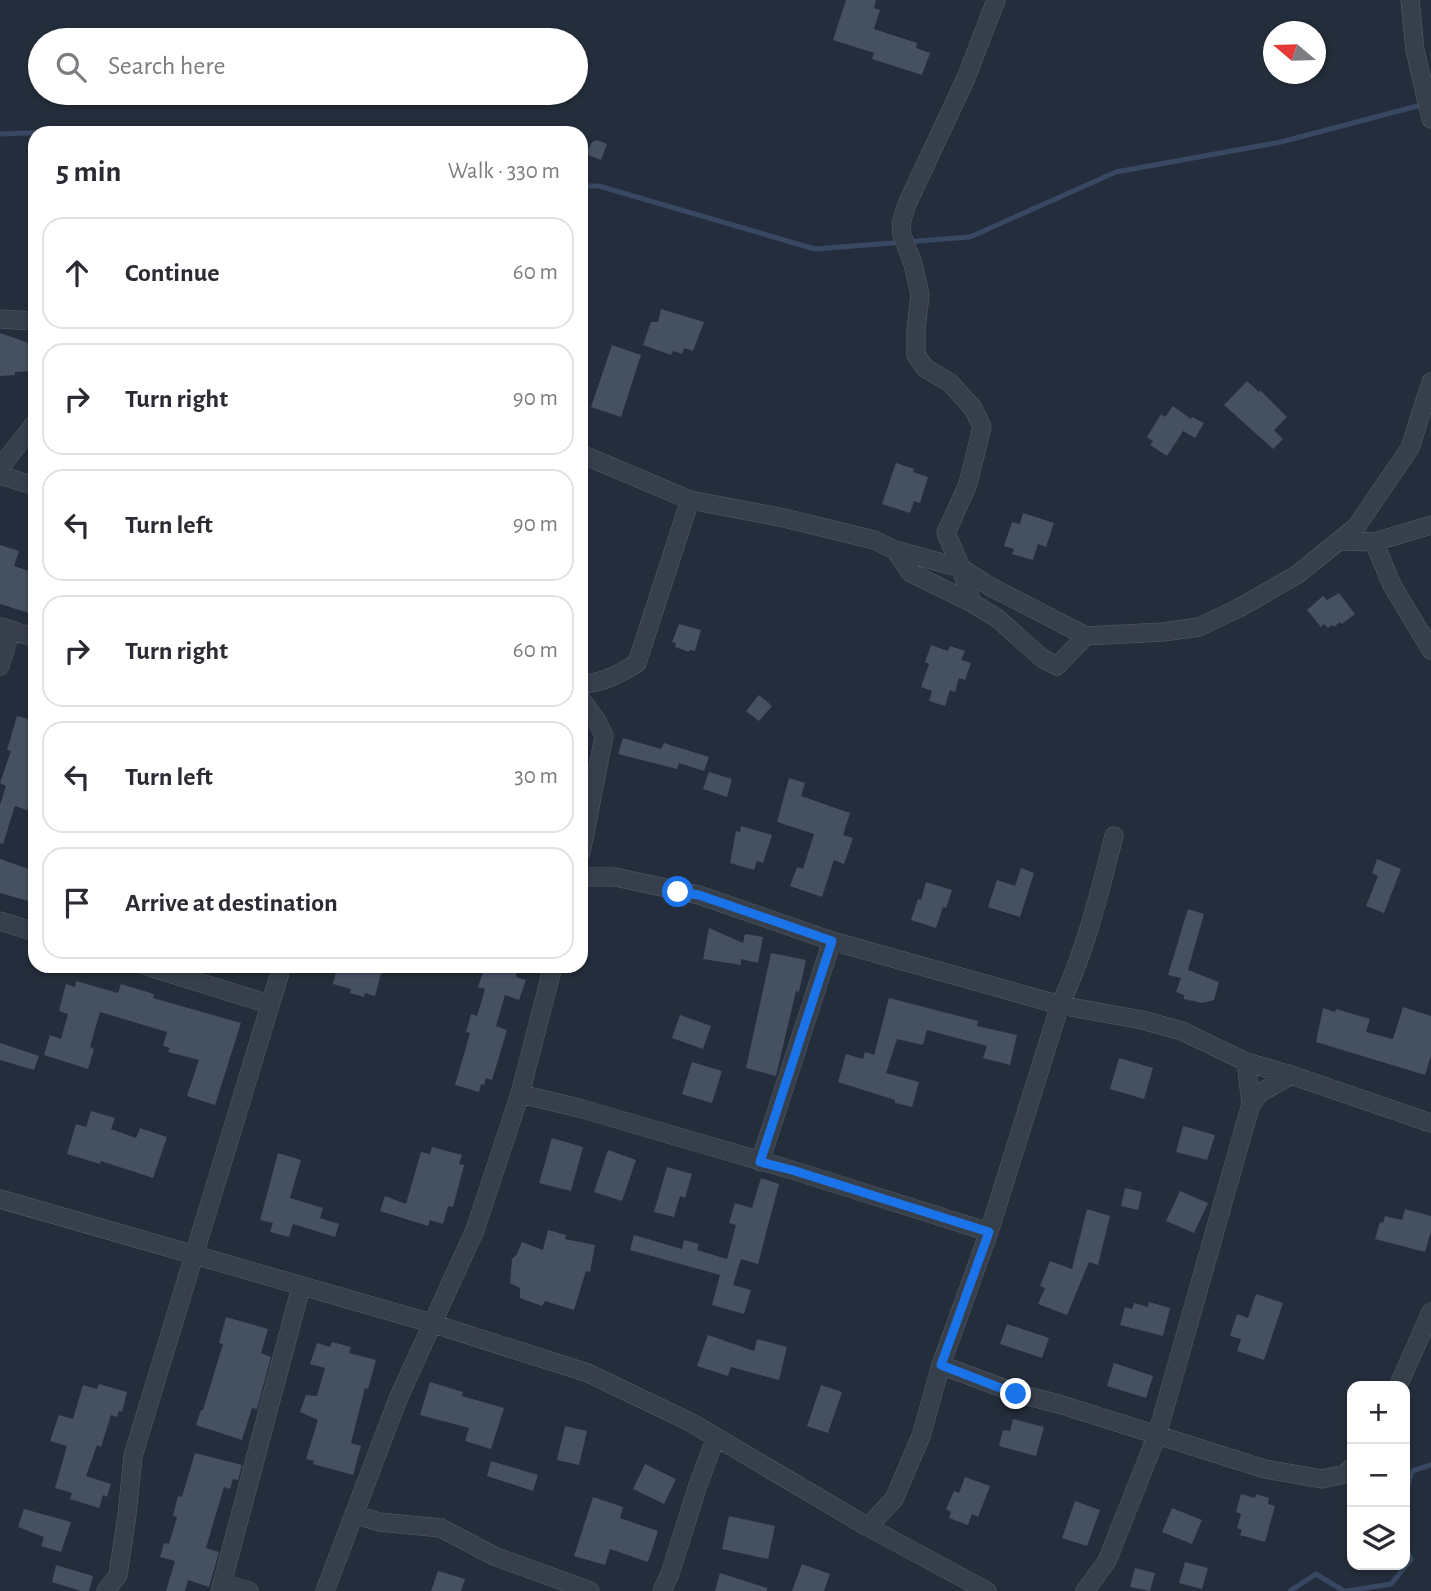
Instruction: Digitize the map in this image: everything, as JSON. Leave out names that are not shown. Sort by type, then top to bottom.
[{"type":"street","points":[[972,603],[946,533],[968,484],[982,426],[973,408],[950,383],[925,368],[916,355],[920,295],[901,223],[907,204],[966,78],[996,0]]},
{"type":"street","points":[[1410,0],[1415,50],[1431,119]]},
{"type":"street","points":[[0,319],[28,321]]},
{"type":"street","points":[[588,457],[690,500],[784,518],[874,540],[895,550],[961,568],[991,587],[1086,636],[1163,632],[1199,626],[1278,587],[1298,575],[1356,527],[1410,448],[1431,382]]},
{"type":"street","points":[[0,468],[28,432]]},
{"type":"street","points":[[0,475],[28,484]]},
{"type":"street","points":[[588,684],[622,673],[637,663],[690,500]]},
{"type":"street","points":[[1339,541],[1374,542],[1431,524]]},
{"type":"street","points":[[1374,542],[1392,585],[1431,650]]},
{"type":"street","points":[[895,550],[911,573],[998,618],[1049,664],[1058,666],[1086,636]]},
{"type":"street","points":[[0,666],[5,628],[28,636]]},
{"type":"street","points":[[588,709],[604,736],[588,817]]},
{"type":"street","points":[[868,1527],[894,1499],[921,1436],[941,1365],[989,1232],[1060,1005],[1090,930],[1114,836]]},
{"type":"street","points":[[588,877],[615,877],[699,895],[832,941],[1060,1005],[1142,1020],[1182,1031],[1246,1062],[1431,1123]]},
{"type":"street","points":[[0,921],[28,930]]},
{"type":"street","points":[[760,1162],[832,941]]},
{"type":"street","points":[[169,973],[270,1004]]},
{"type":"street","points":[[106,1591],[118,1575],[133,1456],[280,973]]},
{"type":"street","points":[[325,1591],[398,1399],[475,1230],[520,1094],[551,973]]},
{"type":"street","points":[[1085,1591],[1107,1561],[1157,1436],[1251,1104],[1246,1062]]},
{"type":"street","points":[[1251,1104],[1260,1093],[1291,1075]]},
{"type":"street","points":[[520,1094],[579,1108],[792,1170],[989,1232]]},
{"type":"street","points":[[0,1199],[431,1323],[588,1373],[692,1423],[868,1527],[987,1591]]},
{"type":"street","points":[[248,1591],[221,1587],[301,1287]]},
{"type":"street","points":[[1400,1381],[1431,1311]]},
{"type":"street","points":[[941,1365],[1016,1394],[1059,1404],[1265,1469],[1322,1479],[1347,1472]]},
{"type":"street","points":[[662,1591],[716,1437]]},
{"type":"street","points":[[354,1514],[379,1522],[442,1528],[494,1556],[590,1591]]},
{"type":"building","points":[[846,0],[876,0],[874,8],[880,10],[874,29],[917,43],[916,48],[930,53],[922,75],[872,59],[874,53],[833,40]]},
{"type":"building","points":[[597,140],[607,144],[601,160],[588,155],[592,142]]},
{"type":"building","points":[[661,309],[704,322],[693,351],[684,348],[682,354],[673,351],[671,355],[643,345],[651,322],[658,322]]},
{"type":"building","points":[[0,333],[28,343],[28,371],[0,376]]},
{"type":"building","points":[[612,345],[641,355],[621,417],[591,407]]},
{"type":"building","points":[[1247,381],[1287,417],[1274,430],[1283,439],[1273,449],[1224,405]]},
{"type":"building","points":[[1173,406],[1191,419],[1192,417],[1204,423],[1195,438],[1183,431],[1167,456],[1150,445],[1153,441],[1147,437],[1161,414],[1165,417]]},
{"type":"building","points":[[896,463],[928,477],[920,503],[914,501],[910,513],[882,504]]},
{"type":"building","points":[[1023,513],[1054,523],[1046,547],[1038,544],[1033,560],[1012,554],[1014,549],[1004,546],[1012,522],[1020,524]]},
{"type":"building","points":[[0,545],[19,551],[14,566],[28,571],[28,613],[0,604]]},
{"type":"building","points":[[1339,593],[1355,614],[1342,624],[1340,622],[1328,628],[1324,624],[1321,627],[1307,610],[1323,596],[1327,600]]},
{"type":"building","points":[[679,624],[701,630],[695,651],[689,652],[675,647],[676,643],[672,642]]},
{"type":"building","points":[[931,645],[948,651],[950,646],[965,651],[961,660],[971,663],[965,680],[959,678],[955,692],[950,690],[945,706],[929,701],[932,691],[921,687],[929,664],[925,662]]},
{"type":"building","points":[[759,695],[772,706],[759,721],[746,711]]},
{"type":"building","points":[[17,716],[28,719],[28,811],[15,806],[3,844],[0,843],[0,805],[6,786],[0,783],[11,751],[7,750]]},
{"type":"building","points":[[623,738],[661,749],[664,743],[709,757],[704,771],[679,763],[677,769],[618,754]]},
{"type":"building","points":[[709,772],[732,779],[727,797],[703,789]]},
{"type":"building","points":[[789,778],[805,783],[801,796],[850,813],[843,835],[853,838],[844,864],[834,860],[822,897],[790,886],[797,867],[803,869],[814,834],[777,822]]},
{"type":"building","points":[[741,826],[772,835],[763,863],[757,861],[754,870],[730,863],[736,831],[740,832]]},
{"type":"building","points":[[0,859],[28,869],[28,901],[0,893]]},
{"type":"building","points":[[1377,859],[1401,869],[1384,913],[1366,906],[1378,876],[1372,873]]},
{"type":"building","points":[[1021,868],[1034,873],[1020,917],[988,907],[997,880],[1015,886]]},
{"type":"building","points":[[926,882],[952,890],[936,928],[911,920]]},
{"type":"building","points":[[1188,909],[1204,914],[1188,970],[1219,982],[1214,1000],[1202,1003],[1184,999],[1184,995],[1176,992],[1181,978],[1168,975]]},
{"type":"building","points":[[709,928],[743,943],[745,934],[763,937],[758,963],[741,959],[741,965],[703,959]]},
{"type":"building","points":[[771,953],[806,960],[776,1076],[746,1068]]},
{"type":"building","points":[[336,973],[381,973],[375,996],[365,993],[364,997],[350,993],[351,989],[333,984]]},
{"type":"building","points":[[483,973],[517,973],[516,977],[526,980],[519,1000],[505,995],[496,1026],[507,1030],[492,1080],[486,1078],[479,1092],[455,1085],[470,1033],[466,1032],[471,1014],[477,1016],[485,989],[478,987]]},
{"type":"building","points":[[76,981],[118,993],[121,984],[154,994],[153,998],[241,1023],[215,1105],[187,1096],[199,1060],[168,1052],[170,1048],[163,1046],[167,1032],[100,1012],[90,1047],[94,1049],[88,1069],[44,1055],[50,1035],[61,1039],[68,1014],[59,1011],[66,984],[75,987]]},
{"type":"building","points":[[889,998],[978,1021],[977,1026],[1017,1035],[1010,1065],[983,1058],[987,1046],[927,1030],[923,1045],[897,1039],[886,1073],[919,1082],[912,1107],[838,1082],[846,1054],[863,1059],[865,1052],[874,1055]]},
{"type":"building","points":[[1403,1007],[1431,1016],[1431,1056],[1425,1075],[1316,1042],[1323,1008],[1370,1019],[1366,1032],[1393,1039]]},
{"type":"building","points":[[680,1015],[711,1026],[703,1049],[672,1038]]},
{"type":"building","points":[[0,1043],[39,1056],[34,1070],[0,1060]]},
{"type":"building","points":[[1119,1058],[1153,1068],[1144,1099],[1110,1089]]},
{"type":"building","points":[[692,1062],[722,1071],[712,1103],[682,1094]]},
{"type":"building","points":[[91,1111],[115,1118],[111,1129],[136,1138],[140,1128],[167,1137],[153,1178],[101,1161],[100,1164],[67,1154],[76,1124],[86,1127]]},
{"type":"building","points":[[1183,1126],[1215,1135],[1207,1160],[1176,1152]]},
{"type":"building","points":[[552,1138],[583,1147],[571,1191],[539,1183]]},
{"type":"building","points":[[432,1147],[462,1155],[459,1164],[464,1165],[453,1207],[448,1206],[443,1224],[430,1220],[428,1226],[380,1211],[385,1196],[406,1204],[421,1152],[430,1154]]},
{"type":"building","points":[[608,1150],[636,1160],[622,1201],[594,1192]]},
{"type":"building","points":[[278,1153],[301,1160],[290,1198],[323,1208],[320,1218],[339,1224],[335,1237],[293,1224],[289,1237],[270,1232],[273,1223],[260,1220]]},
{"type":"building","points":[[667,1167],[692,1174],[685,1198],[680,1196],[674,1217],[654,1212]]},
{"type":"building","points":[[761,1178],[779,1184],[758,1264],[741,1259],[733,1285],[751,1290],[744,1314],[712,1305],[720,1275],[630,1250],[634,1235],[682,1249],[684,1240],[699,1244],[697,1250],[727,1259],[736,1225],[729,1223],[735,1203],[752,1208]]},
{"type":"building","points":[[1125,1188],[1142,1192],[1138,1210],[1121,1206]]},
{"type":"building","points":[[1180,1191],[1208,1203],[1194,1233],[1166,1221]]},
{"type":"building","points":[[1087,1209],[1110,1216],[1098,1265],[1089,1262],[1067,1315],[1038,1304],[1045,1288],[1040,1286],[1050,1261],[1072,1269]]},
{"type":"building","points":[[1405,1209],[1431,1216],[1431,1232],[1425,1252],[1375,1239],[1380,1222],[1383,1223],[1385,1216],[1402,1220]]},
{"type":"building","points":[[548,1230],[566,1235],[565,1239],[595,1245],[590,1272],[586,1271],[574,1310],[545,1301],[542,1306],[520,1298],[520,1288],[510,1283],[512,1259],[522,1242],[543,1250]]},
{"type":"building","points":[[1256,1294],[1283,1303],[1264,1360],[1237,1351],[1241,1339],[1230,1336],[1237,1314],[1248,1318]]},
{"type":"building","points":[[1149,1302],[1170,1308],[1163,1336],[1120,1325],[1125,1307],[1132,1309],[1134,1303],[1148,1307]]},
{"type":"building","points":[[226,1317],[268,1329],[261,1353],[271,1357],[257,1409],[252,1408],[242,1440],[196,1425],[223,1344],[219,1343]]},
{"type":"building","points":[[1007,1324],[1049,1338],[1042,1358],[1000,1344]]},
{"type":"building","points":[[708,1335],[754,1351],[757,1339],[787,1347],[779,1380],[731,1367],[728,1376],[697,1366]]},
{"type":"building","points":[[332,1342],[351,1347],[349,1353],[376,1360],[368,1389],[365,1388],[351,1443],[361,1446],[353,1475],[313,1464],[314,1461],[306,1459],[318,1420],[300,1412],[306,1395],[317,1396],[325,1368],[310,1364],[317,1343],[330,1347]]},
{"type":"building","points":[[1114,1363],[1153,1376],[1146,1398],[1107,1386]]},
{"type":"building","points":[[430,1382],[463,1392],[462,1396],[504,1408],[491,1449],[465,1441],[469,1428],[420,1415]]},
{"type":"building","points":[[99,1384],[127,1392],[122,1412],[119,1411],[117,1417],[111,1415],[101,1447],[97,1445],[86,1476],[111,1484],[107,1497],[103,1495],[99,1508],[70,1499],[72,1493],[55,1488],[67,1446],[50,1441],[59,1415],[73,1419],[83,1385],[97,1389]]},
{"type":"building","points":[[821,1385],[842,1392],[828,1433],[807,1426]]},
{"type":"building","points":[[1013,1419],[1044,1427],[1036,1456],[999,1446],[1003,1430],[1010,1431]]},
{"type":"building","points":[[565,1426],[587,1431],[579,1465],[557,1460]]},
{"type":"building","points":[[195,1453],[242,1465],[238,1480],[233,1479],[230,1489],[224,1487],[206,1548],[219,1552],[209,1587],[188,1580],[185,1591],[166,1591],[175,1561],[160,1557],[164,1543],[169,1544],[177,1517],[173,1516],[178,1496],[182,1497]]},
{"type":"building","points":[[491,1461],[538,1475],[533,1491],[487,1476]]},
{"type":"building","points":[[645,1464],[676,1479],[664,1504],[633,1489]]},
{"type":"building","points":[[965,1477],[990,1486],[978,1517],[972,1514],[968,1525],[949,1518],[951,1512],[946,1509],[954,1491],[959,1493]]},
{"type":"building","points":[[1241,1494],[1255,1498],[1256,1494],[1269,1498],[1268,1504],[1275,1506],[1265,1542],[1240,1535],[1242,1530],[1237,1528],[1241,1514],[1236,1512]]},
{"type":"building","points":[[593,1497],[623,1507],[620,1518],[658,1531],[648,1562],[610,1549],[605,1565],[574,1556]]},
{"type":"building","points":[[1075,1501],[1100,1510],[1087,1546],[1062,1538]]},
{"type":"building","points":[[1172,1508],[1202,1520],[1192,1544],[1162,1532]]},
{"type":"building","points":[[24,1509],[71,1522],[61,1552],[41,1546],[44,1537],[18,1527]]},
{"type":"building","points":[[729,1516],[775,1526],[768,1559],[722,1549]]},
{"type":"building","points":[[1185,1562],[1208,1568],[1202,1589],[1179,1583]]},
{"type":"building","points":[[802,1564],[830,1574],[824,1591],[792,1591]]},
{"type":"building","points":[[56,1565],[93,1576],[89,1591],[52,1582]]},
{"type":"building","points":[[1135,1568],[1155,1573],[1150,1591],[1130,1587]]},
{"type":"building","points":[[438,1571],[465,1579],[461,1591],[431,1591]]},
{"type":"building","points":[[720,1573],[767,1588],[767,1591],[715,1591]]},
{"type":"waterway","points":[[588,186],[599,186],[815,249],[970,237],[1116,172],[1281,142],[1425,104]]},
{"type":"waterway","points":[[0,134],[28,133]]},
{"type":"waterway","points":[[1410,1478],[1412,1471],[1431,1465]]},
{"type":"waterway","points":[[1410,1557],[1410,1561]]},
{"type":"waterway","points":[[1347,1591],[1391,1584],[1403,1570]]},
{"type":"waterway","points":[[1290,1591],[1316,1574],[1344,1591]]},
{"type":"route","points":[[678,892],[699,895],[832,941],[760,1162],[989,1232],[941,1365],[1016,1394]]}]
